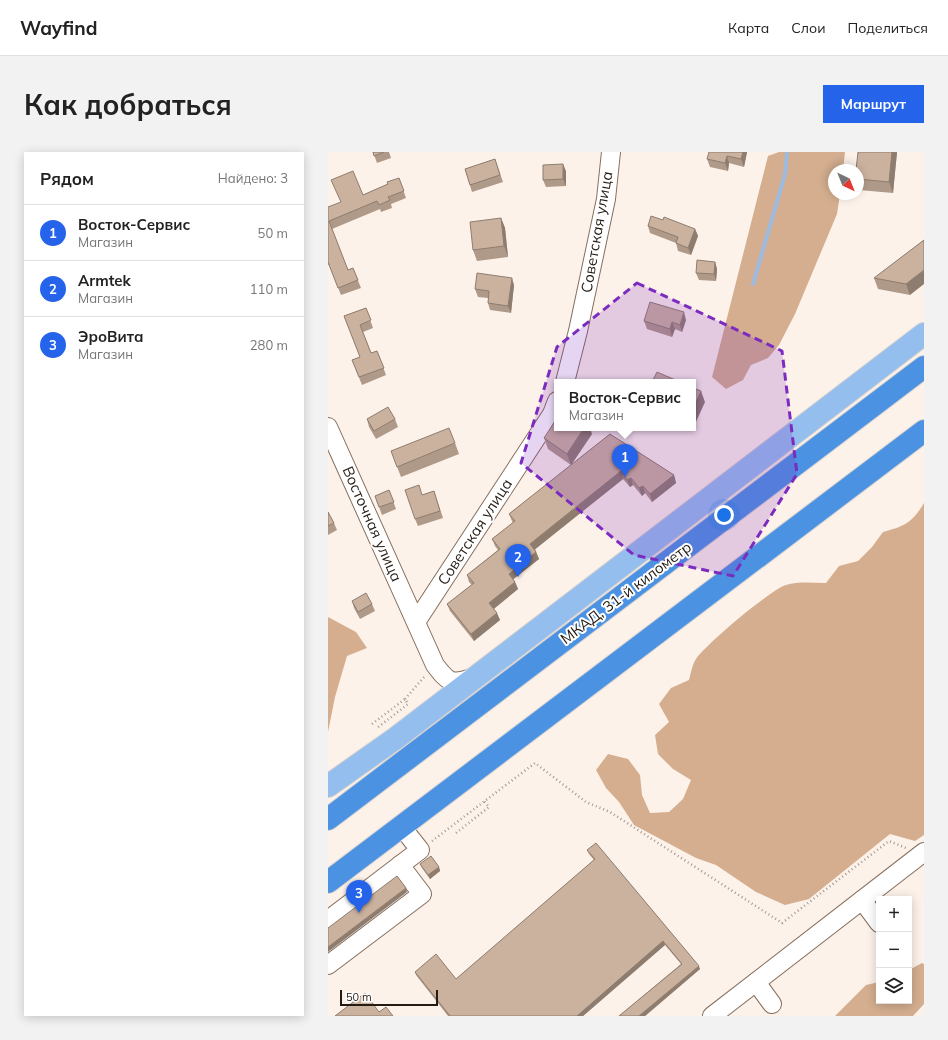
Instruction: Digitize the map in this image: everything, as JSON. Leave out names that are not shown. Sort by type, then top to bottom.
[{"type":"highway","name":"МКАД, 31-й километр","points":[[328,819],[924,368]]},
{"type":"highway","points":[[328,882],[924,431]]},
{"type":"main road","points":[[328,786],[415,711],[472,678],[924,334]]},
{"type":"street","name":"Советская улица","points":[[566,379],[578,331],[606,199],[611,152]]},
{"type":"street","name":"Советская улица","points":[[416,622],[554,409]]},
{"type":"street","name":"Восточная улица","points":[[328,426],[416,622]]},
{"type":"street","points":[[416,622],[435,664],[444,677],[451,682],[460,682],[472,678]]},
{"type":"street","points":[[415,711],[432,703],[438,691],[439,681],[435,664]]},
{"type":"street","points":[[328,920],[420,850],[401,826]]},
{"type":"street","points":[[712,1016],[922,853]]},
{"type":"street","points":[[328,965],[422,894],[400,865]]},
{"type":"street","points":[[862,900],[876,919]]},
{"type":"street","points":[[756,982],[772,1004]]},
{"type":"path","points":[[372,724],[404,699],[435,664]]},
{"type":"path","points":[[404,699],[415,711]]},
{"type":"path","points":[[420,850],[535,763],[586,802],[610,812],[782,923],[889,841],[922,853]]},
{"type":"path","points":[[456,833],[489,807],[484,801]]},
{"type":"highlighted area","points":[[637,283],[782,351],[797,474],[733,576],[634,555],[521,463],[557,347]]},
{"type":"shaded area","points":[[779,152],[845,152],[844,164],[828,164],[828,200],[839,200],[837,214],[795,314],[779,345],[768,358],[751,365],[743,380],[726,389],[712,377],[768,156]]},
{"type":"shaded area","points":[[924,503],[924,835],[915,841],[890,834],[809,899],[785,905],[756,892],[716,865],[696,858],[634,825],[619,802],[606,788],[596,770],[608,754],[628,759],[640,775],[642,795],[650,813],[669,812],[683,799],[691,780],[673,769],[658,754],[655,735],[669,722],[659,704],[671,688],[689,680],[695,661],[702,652],[738,619],[766,597],[786,585],[801,583],[826,583],[839,566],[858,561],[872,547],[883,532],[907,523],[916,515]]},
{"type":"shaded area","points":[[328,617],[356,632],[367,648],[347,656],[335,697],[328,732]]},
{"type":"shaded area","points":[[922,963],[924,964],[924,1004],[913,1016],[835,1016],[866,985],[876,983],[876,1004],[912,1004],[912,968]]},
{"type":"building","points":[[373,152],[384,152],[374,156]]},
{"type":"building","points":[[709,152],[743,152],[741,159],[727,156],[725,163],[707,159]]},
{"type":"building","points":[[858,152],[892,152],[889,182],[864,180],[864,164],[857,164]]},
{"type":"building","points":[[495,159],[500,175],[470,185],[465,169]]},
{"type":"building","points":[[563,164],[563,179],[543,180],[543,165]]},
{"type":"building","points":[[353,171],[363,195],[388,184],[387,182],[399,178],[404,191],[388,197],[390,200],[379,205],[377,201],[329,221],[348,270],[353,268],[358,280],[338,288],[328,262],[328,207],[341,202],[331,180]]},
{"type":"building","points":[[651,216],[663,220],[664,217],[695,229],[688,248],[676,243],[678,237],[648,226]]},
{"type":"building","points":[[501,218],[504,246],[473,250],[470,222]]},
{"type":"building","points":[[924,240],[924,270],[906,284],[874,278]]},
{"type":"building","points":[[697,260],[715,262],[714,274],[696,273]]},
{"type":"building","points":[[477,273],[512,278],[508,306],[488,303],[489,291],[475,289]]},
{"type":"building","points":[[650,302],[684,312],[680,325],[672,322],[670,329],[644,321]]},
{"type":"building","points":[[366,308],[371,320],[360,325],[371,353],[377,351],[384,368],[359,377],[352,360],[360,357],[344,316]]},
{"type":"building","points":[[657,372],[673,379],[654,379]]},
{"type":"building","points":[[696,389],[701,391],[696,402]]},
{"type":"building","points":[[388,407],[395,419],[374,431],[367,419]]},
{"type":"building","points":[[554,423],[554,431],[582,431],[567,454],[544,438]]},
{"type":"building","points":[[449,428],[455,443],[397,467],[391,451]]},
{"type":"building","points":[[610,434],[674,475],[650,494],[643,486],[639,488],[631,478],[627,480],[621,471],[530,544],[536,552],[509,574],[515,582],[489,603],[497,613],[471,634],[447,604],[474,583],[467,575],[500,549],[492,539],[515,521],[509,514]]},
{"type":"building","points":[[419,485],[422,495],[434,491],[440,511],[415,519],[405,490]]},
{"type":"building","points":[[389,490],[394,502],[379,507],[375,496]]},
{"type":"building","points":[[328,512],[334,523],[328,526]]},
{"type":"building","points":[[366,593],[372,604],[358,612],[352,601]]},
{"type":"building","points":[[596,843],[699,966],[639,1016],[619,1016],[682,964],[663,941],[577,1016],[450,1016],[415,972],[436,954],[456,979],[595,859],[587,850]]},
{"type":"building","points":[[431,856],[439,867],[428,875],[420,864]]},
{"type":"building","points":[[397,876],[406,888],[328,947],[328,928]]},
{"type":"building","points":[[365,993],[379,1012],[386,1007],[393,1016],[335,1016]]},
{"type":"waterway","points":[[753,284],[785,174],[787,152]]},
{"type":"place","name":"Восток-Сервис","points":[[625,477]]},
{"type":"place","name":"Armtek","points":[[518,577]]},
{"type":"place","name":"ЭроВита","points":[[359,913]]}]
